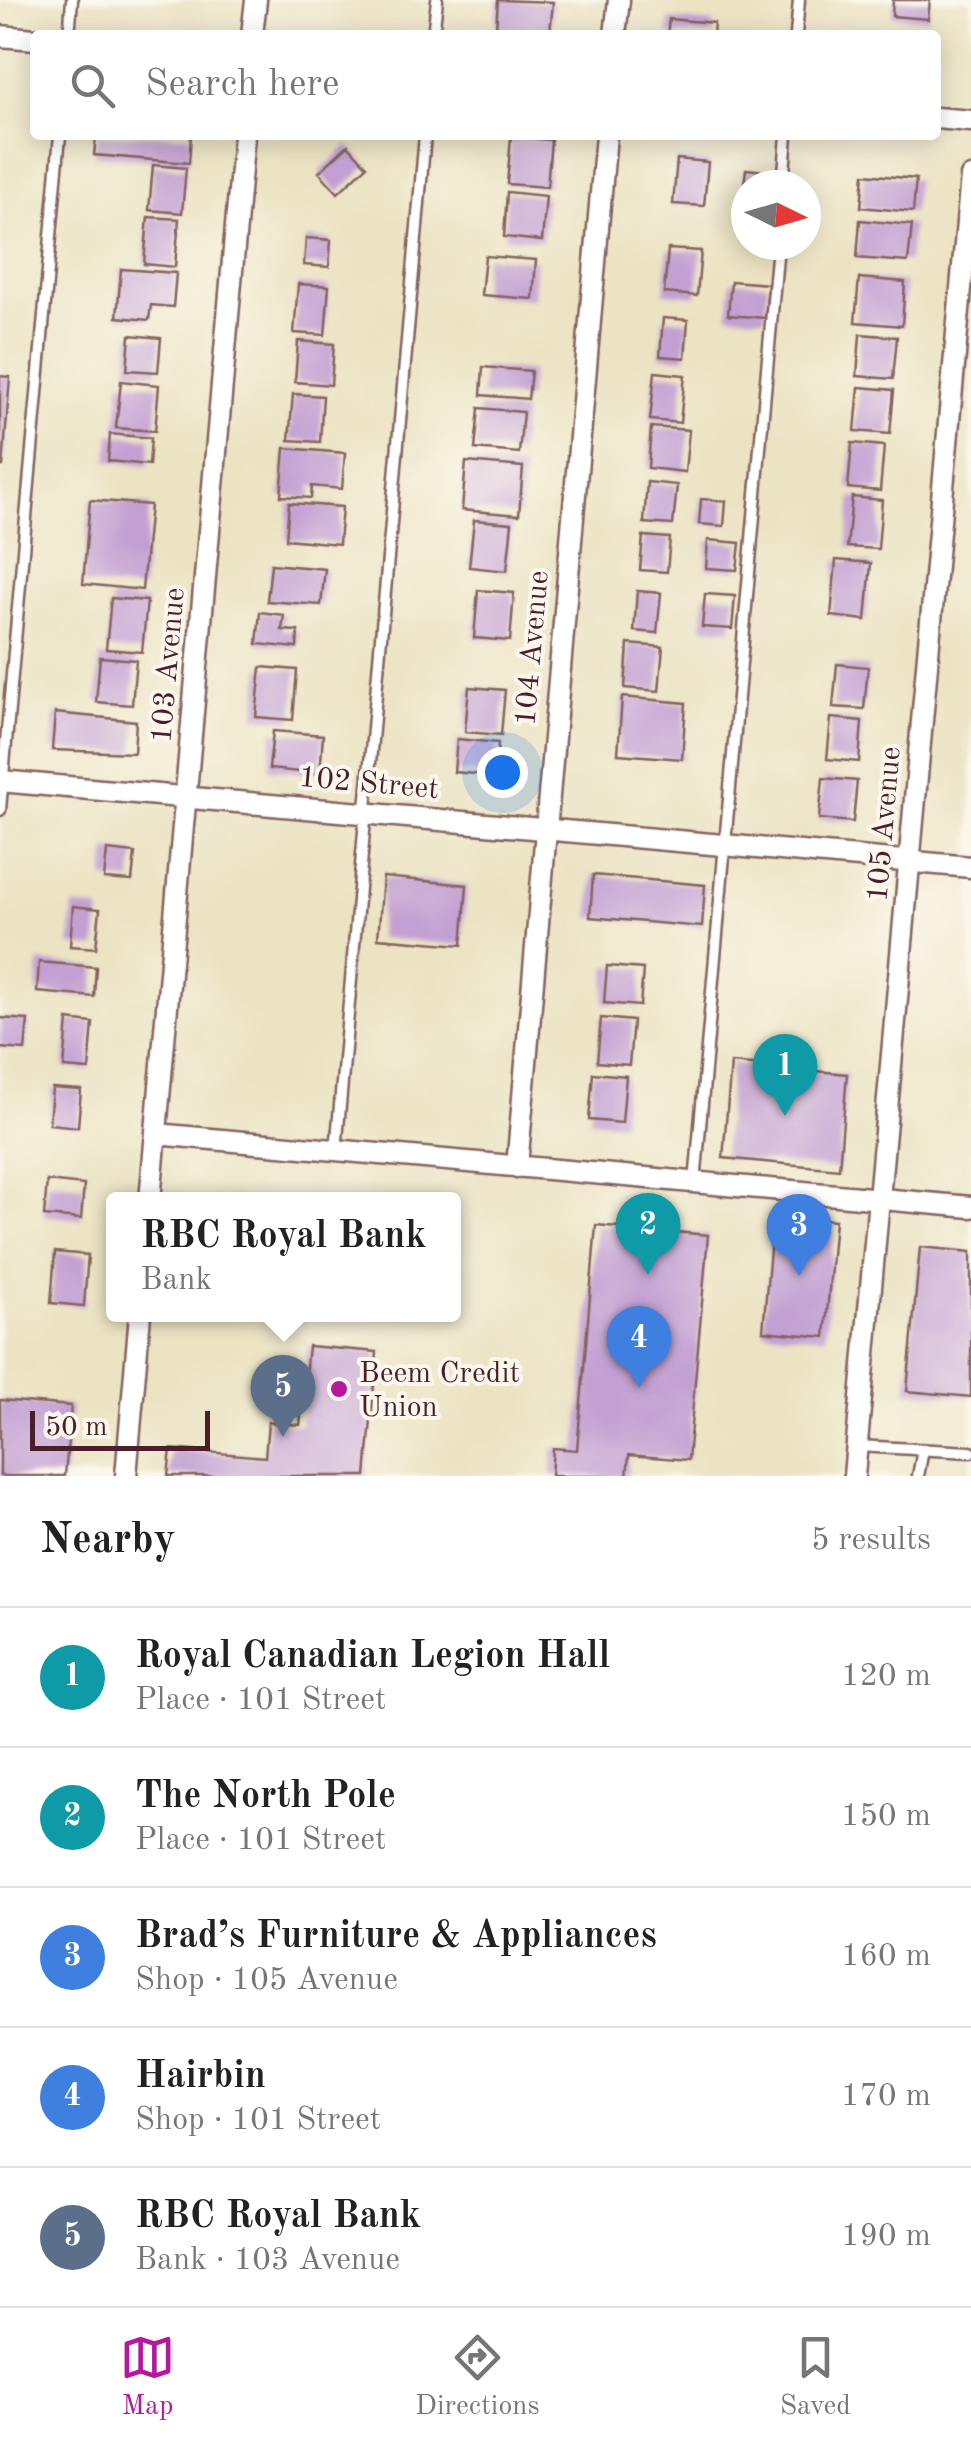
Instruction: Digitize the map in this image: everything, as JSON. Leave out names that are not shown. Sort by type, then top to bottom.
[{"type":"street","points":[[253,30],[256,0]]},
{"type":"street","points":[[615,30],[618,0]]},
{"type":"street","points":[[0,36],[30,39]]},
{"type":"street","points":[[941,118],[971,121]]},
{"type":"street","name":"103 Avenue","points":[[151,1192],[244,140]]},
{"type":"street","name":"104 Avenue","points":[[517,1166],[606,140]]},
{"type":"street","name":"105 Avenue","points":[[854,1476],[971,177]]},
{"type":"street","name":"102 Street","points":[[1,781],[971,868]]},
{"type":"street","points":[[156,1134],[971,1208]]},
{"type":"street","points":[[126,1476],[139,1322]]},
{"type":"lane","points":[[69,30],[72,0]]},
{"type":"lane","points":[[434,30],[436,0]]},
{"type":"lane","points":[[796,30],[799,0]]},
{"type":"lane","points":[[0,810],[60,140]]},
{"type":"lane","points":[[336,1152],[424,140]]},
{"type":"lane","points":[[784,170],[788,140]]},
{"type":"lane","points":[[695,1183],[777,260]]},
{"type":"lane","points":[[856,1446],[971,1452]]},
{"type":"lane","points":[[918,1476],[922,1450]]},
{"type":"building","points":[[498,0],[553,2],[550,30],[496,28]]},
{"type":"building","points":[[893,0],[930,0],[928,19],[892,16]]},
{"type":"building","points":[[669,19],[714,23],[713,30],[668,30]]},
{"type":"building","points":[[96,140],[191,140],[189,163],[94,155]]},
{"type":"building","points":[[511,140],[551,140],[547,187],[507,184]]},
{"type":"building","points":[[348,145],[367,166],[338,193],[319,172]]},
{"type":"building","points":[[677,159],[708,162],[704,206],[673,204]]},
{"type":"building","points":[[153,165],[186,168],[182,213],[149,210]]},
{"type":"building","points":[[864,174],[916,179],[913,212],[861,207]]},
{"type":"building","points":[[507,192],[546,196],[542,241],[504,237]]},
{"type":"building","points":[[148,217],[179,219],[175,267],[144,264]]},
{"type":"building","points":[[860,220],[912,225],[908,262],[857,258]]},
{"type":"building","points":[[306,238],[331,240],[329,267],[304,265]]},
{"type":"building","points":[[668,249],[701,251],[697,296],[664,293]]},
{"type":"building","points":[[485,256],[536,260],[533,299],[481,295]]},
{"type":"building","points":[[121,269],[176,273],[173,307],[151,305],[149,320],[117,317]]},
{"type":"building","points":[[859,278],[905,282],[902,326],[855,322]]},
{"type":"building","points":[[731,281],[768,284],[765,318],[728,315]]},
{"type":"building","points":[[298,284],[329,286],[325,335],[294,333]]},
{"type":"building","points":[[663,318],[688,320],[685,358],[660,356]]},
{"type":"building","points":[[860,334],[897,337],[893,379],[857,376]]},
{"type":"building","points":[[130,335],[161,338],[158,372],[127,370]]},
{"type":"building","points":[[298,341],[334,344],[331,385],[295,382]]},
{"type":"building","points":[[483,367],[531,371],[528,399],[481,395]]},
{"type":"building","points":[[655,372],[685,375],[680,423],[650,420]]},
{"type":"building","points":[[0,376],[10,377],[3,466],[0,466]]},
{"type":"building","points":[[121,381],[159,385],[155,431],[116,428]]},
{"type":"building","points":[[859,387],[894,390],[890,434],[855,431]]},
{"type":"building","points":[[293,394],[323,396],[320,442],[289,440]]},
{"type":"building","points":[[479,408],[523,412],[519,453],[475,449]]},
{"type":"building","points":[[651,427],[689,430],[685,472],[648,468]]},
{"type":"building","points":[[110,434],[151,438],[149,465],[108,461]]},
{"type":"building","points":[[852,443],[884,446],[880,491],[848,488]]},
{"type":"building","points":[[285,448],[345,453],[342,489],[312,486],[311,498],[281,496]]},
{"type":"building","points":[[466,462],[523,467],[519,515],[462,510]]},
{"type":"building","points":[[647,482],[677,485],[673,525],[644,523]]},
{"type":"building","points":[[852,497],[882,500],[878,549],[847,547]]},
{"type":"building","points":[[701,499],[726,501],[724,526],[699,524]]},
{"type":"building","points":[[90,500],[150,505],[142,590],[83,584]]},
{"type":"building","points":[[289,503],[342,507],[339,544],[286,539]]},
{"type":"building","points":[[474,520],[512,523],[507,571],[469,567]]},
{"type":"building","points":[[643,536],[670,538],[667,572],[640,570]]},
{"type":"building","points":[[708,540],[740,543],[737,570],[706,568]]},
{"type":"building","points":[[836,560],[871,563],[866,620],[831,616]]},
{"type":"building","points":[[271,564],[325,569],[321,605],[267,601]]},
{"type":"building","points":[[478,590],[514,593],[510,641],[474,638]]},
{"type":"building","points":[[637,591],[661,593],[657,633],[634,631]]},
{"type":"building","points":[[705,594],[735,596],[732,629],[702,627]]},
{"type":"building","points":[[111,598],[147,601],[142,652],[106,649]]},
{"type":"building","points":[[260,612],[284,615],[282,630],[298,631],[297,648],[257,644]]},
{"type":"building","points":[[628,644],[663,647],[659,691],[625,688]]},
{"type":"building","points":[[100,657],[136,660],[132,705],[96,702]]},
{"type":"building","points":[[837,664],[868,667],[864,709],[833,707]]},
{"type":"building","points":[[261,667],[297,670],[293,720],[256,717]]},
{"type":"building","points":[[469,687],[505,690],[501,735],[465,732]]},
{"type":"building","points":[[622,697],[686,703],[682,759],[618,754]]},
{"type":"building","points":[[55,713],[136,721],[134,753],[52,750]]},
{"type":"building","points":[[831,718],[862,721],[859,762],[827,759]]},
{"type":"building","points":[[273,731],[323,735],[320,774],[269,769]]},
{"type":"building","points":[[457,739],[498,743],[496,776],[454,772]]},
{"type":"building","points":[[823,778],[857,781],[853,822],[819,819]]},
{"type":"building","points":[[107,850],[135,853],[132,881],[104,879]]},
{"type":"building","points":[[593,875],[705,885],[702,927],[590,917]]},
{"type":"building","points":[[383,877],[467,885],[462,945],[378,938]]},
{"type":"building","points":[[73,906],[100,909],[96,948],[70,946]]},
{"type":"building","points":[[39,962],[96,967],[94,997],[37,992]]},
{"type":"building","points":[[607,966],[643,969],[640,1006],[604,1003]]},
{"type":"building","points":[[0,1018],[28,1020],[25,1050],[0,1048]]},
{"type":"building","points":[[601,1018],[633,1021],[629,1065],[597,1062]]},
{"type":"building","points":[[68,1020],[93,1023],[89,1070],[64,1068]]},
{"type":"building","points":[[731,1063],[847,1074],[839,1169],[723,1158]]},
{"type":"building","points":[[593,1073],[626,1076],[622,1123],[589,1120]]},
{"type":"building","points":[[52,1088],[81,1090],[78,1127],[49,1124]]},
{"type":"building","points":[[47,1181],[84,1185],[81,1219],[44,1216]]},
{"type":"building","points":[[773,1215],[835,1220],[825,1337],[763,1331]]},
{"type":"building","points":[[596,1225],[708,1235],[688,1460],[629,1455],[627,1476],[551,1476],[553,1448],[577,1450]]},
{"type":"building","points":[[920,1247],[971,1252],[971,1397],[907,1391]]},
{"type":"building","points":[[55,1252],[88,1255],[84,1306],[51,1303]]},
{"type":"building","name":"Beem Credit Union","points":[[308,1346],[377,1352],[366,1476],[168,1476],[171,1449],[265,1457],[268,1422],[300,1425]]},
{"type":"building","points":[[0,1400],[71,1406],[65,1476],[0,1476]]},
{"type":"place","name":"Royal Canadian Legion Hall","points":[[785,1116]]},
{"type":"place","name":"The North Pole","points":[[648,1275]]},
{"type":"place","name":"Brad’s Furniture & Appliances","points":[[799,1276]]},
{"type":"place","name":"Hairbin","points":[[639,1388]]},
{"type":"place","name":"Beem Credit Union","points":[[339,1389]]},
{"type":"place","name":"RBC Royal Bank","points":[[283,1437]]}]
